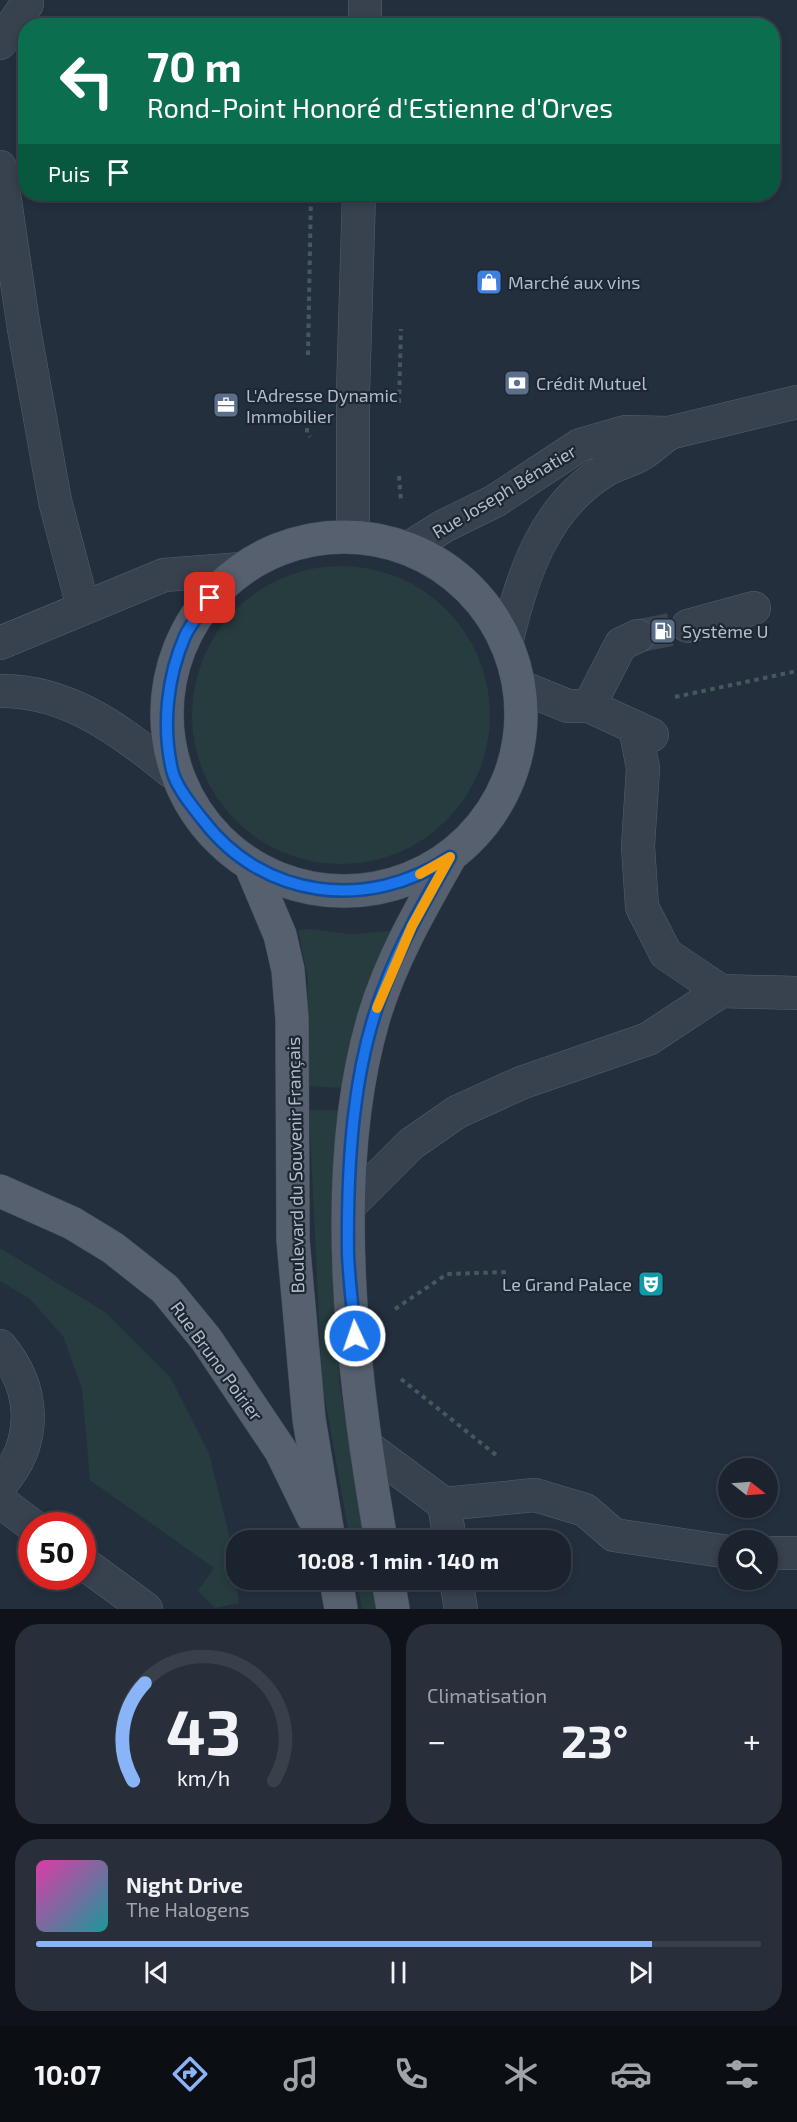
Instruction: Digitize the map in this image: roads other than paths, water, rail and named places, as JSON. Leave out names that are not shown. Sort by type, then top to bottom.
[{"type":"main road","points":[[353,536],[407,545],[447,568],[482,600],[507,640],[521,687],[518,751],[499,802],[450,857],[428,872],[384,887],[339,892],[293,885],[252,866],[217,838],[190,803],[172,772],[167,719],[171,675],[186,635],[204,607],[242,569],[276,550],[314,539],[353,536]]},
{"type":"main road","points":[[379,1530],[360,1409],[348,1256],[356,1100],[374,1016],[395,963],[450,857]]},
{"type":"main road","name":"Boulevard du Souvenir Français","points":[[252,866],[280,935],[288,970],[292,1019],[294,1251],[309,1419],[326,1530]]},
{"type":"main road","name":"Rue Bruno Poirier","points":[[0,1191],[72,1223],[113,1248],[165,1289],[206,1339],[281,1451],[322,1530]]},
{"type":"main road","points":[[390,1590],[393,1609]]},
{"type":"street","points":[[364,18],[365,0]]},
{"type":"street","points":[[0,43],[27,4]]},
{"type":"street","points":[[0,167],[24,329],[55,501],[83,607]]},
{"type":"street","points":[[353,536],[353,393],[359,201]]},
{"type":"street","name":"Rue Joseph Bénatier","points":[[407,545],[495,501],[580,445],[625,432],[669,433],[797,402]]},
{"type":"street","name":"Rue Joseph Bénatier","points":[[507,640],[517,597],[535,550],[548,526],[577,495],[605,471],[639,455],[669,433]]},
{"type":"street","points":[[0,643],[164,575],[242,569]]},
{"type":"street","points":[[688,626],[754,609]]},
{"type":"street","points":[[589,706],[621,644],[638,636]]},
{"type":"street","points":[[521,687],[568,706],[589,706],[644,731],[639,846],[642,907],[666,954],[722,991],[797,993]]},
{"type":"street","points":[[0,691],[21,691],[47,696],[81,709],[129,738],[172,772]]},
{"type":"street","points":[[349,1206],[411,1144],[457,1112],[521,1083],[648,1039],[722,991]]},
{"type":"street","points":[[0,1346],[15,1364],[26,1390],[28,1411],[25,1443],[9,1475],[0,1485]]},
{"type":"street","points":[[366,1446],[444,1504],[535,1496],[585,1510],[614,1535],[718,1550]]},
{"type":"street","points":[[0,1501],[18,1515]]},
{"type":"street","points":[[444,1504],[448,1530]]},
{"type":"street","points":[[778,1553],[797,1553]]},
{"type":"street","points":[[96,1572],[146,1609]]},
{"type":"street","points":[[458,1590],[461,1609]]},
{"type":"tunnel","points":[[638,636],[688,626]]},
{"type":"place","name":"Marché aux vins","points":[[489,282]]},
{"type":"place","name":"Crédit Mutuel","points":[[517,383]]},
{"type":"place","name":"L'Adresse Dynamic Immobilier","points":[[226,405]]},
{"type":"place","name":"Système U","points":[[663,631]]},
{"type":"place","name":"Le Grand Palace","points":[[651,1284]]}]
